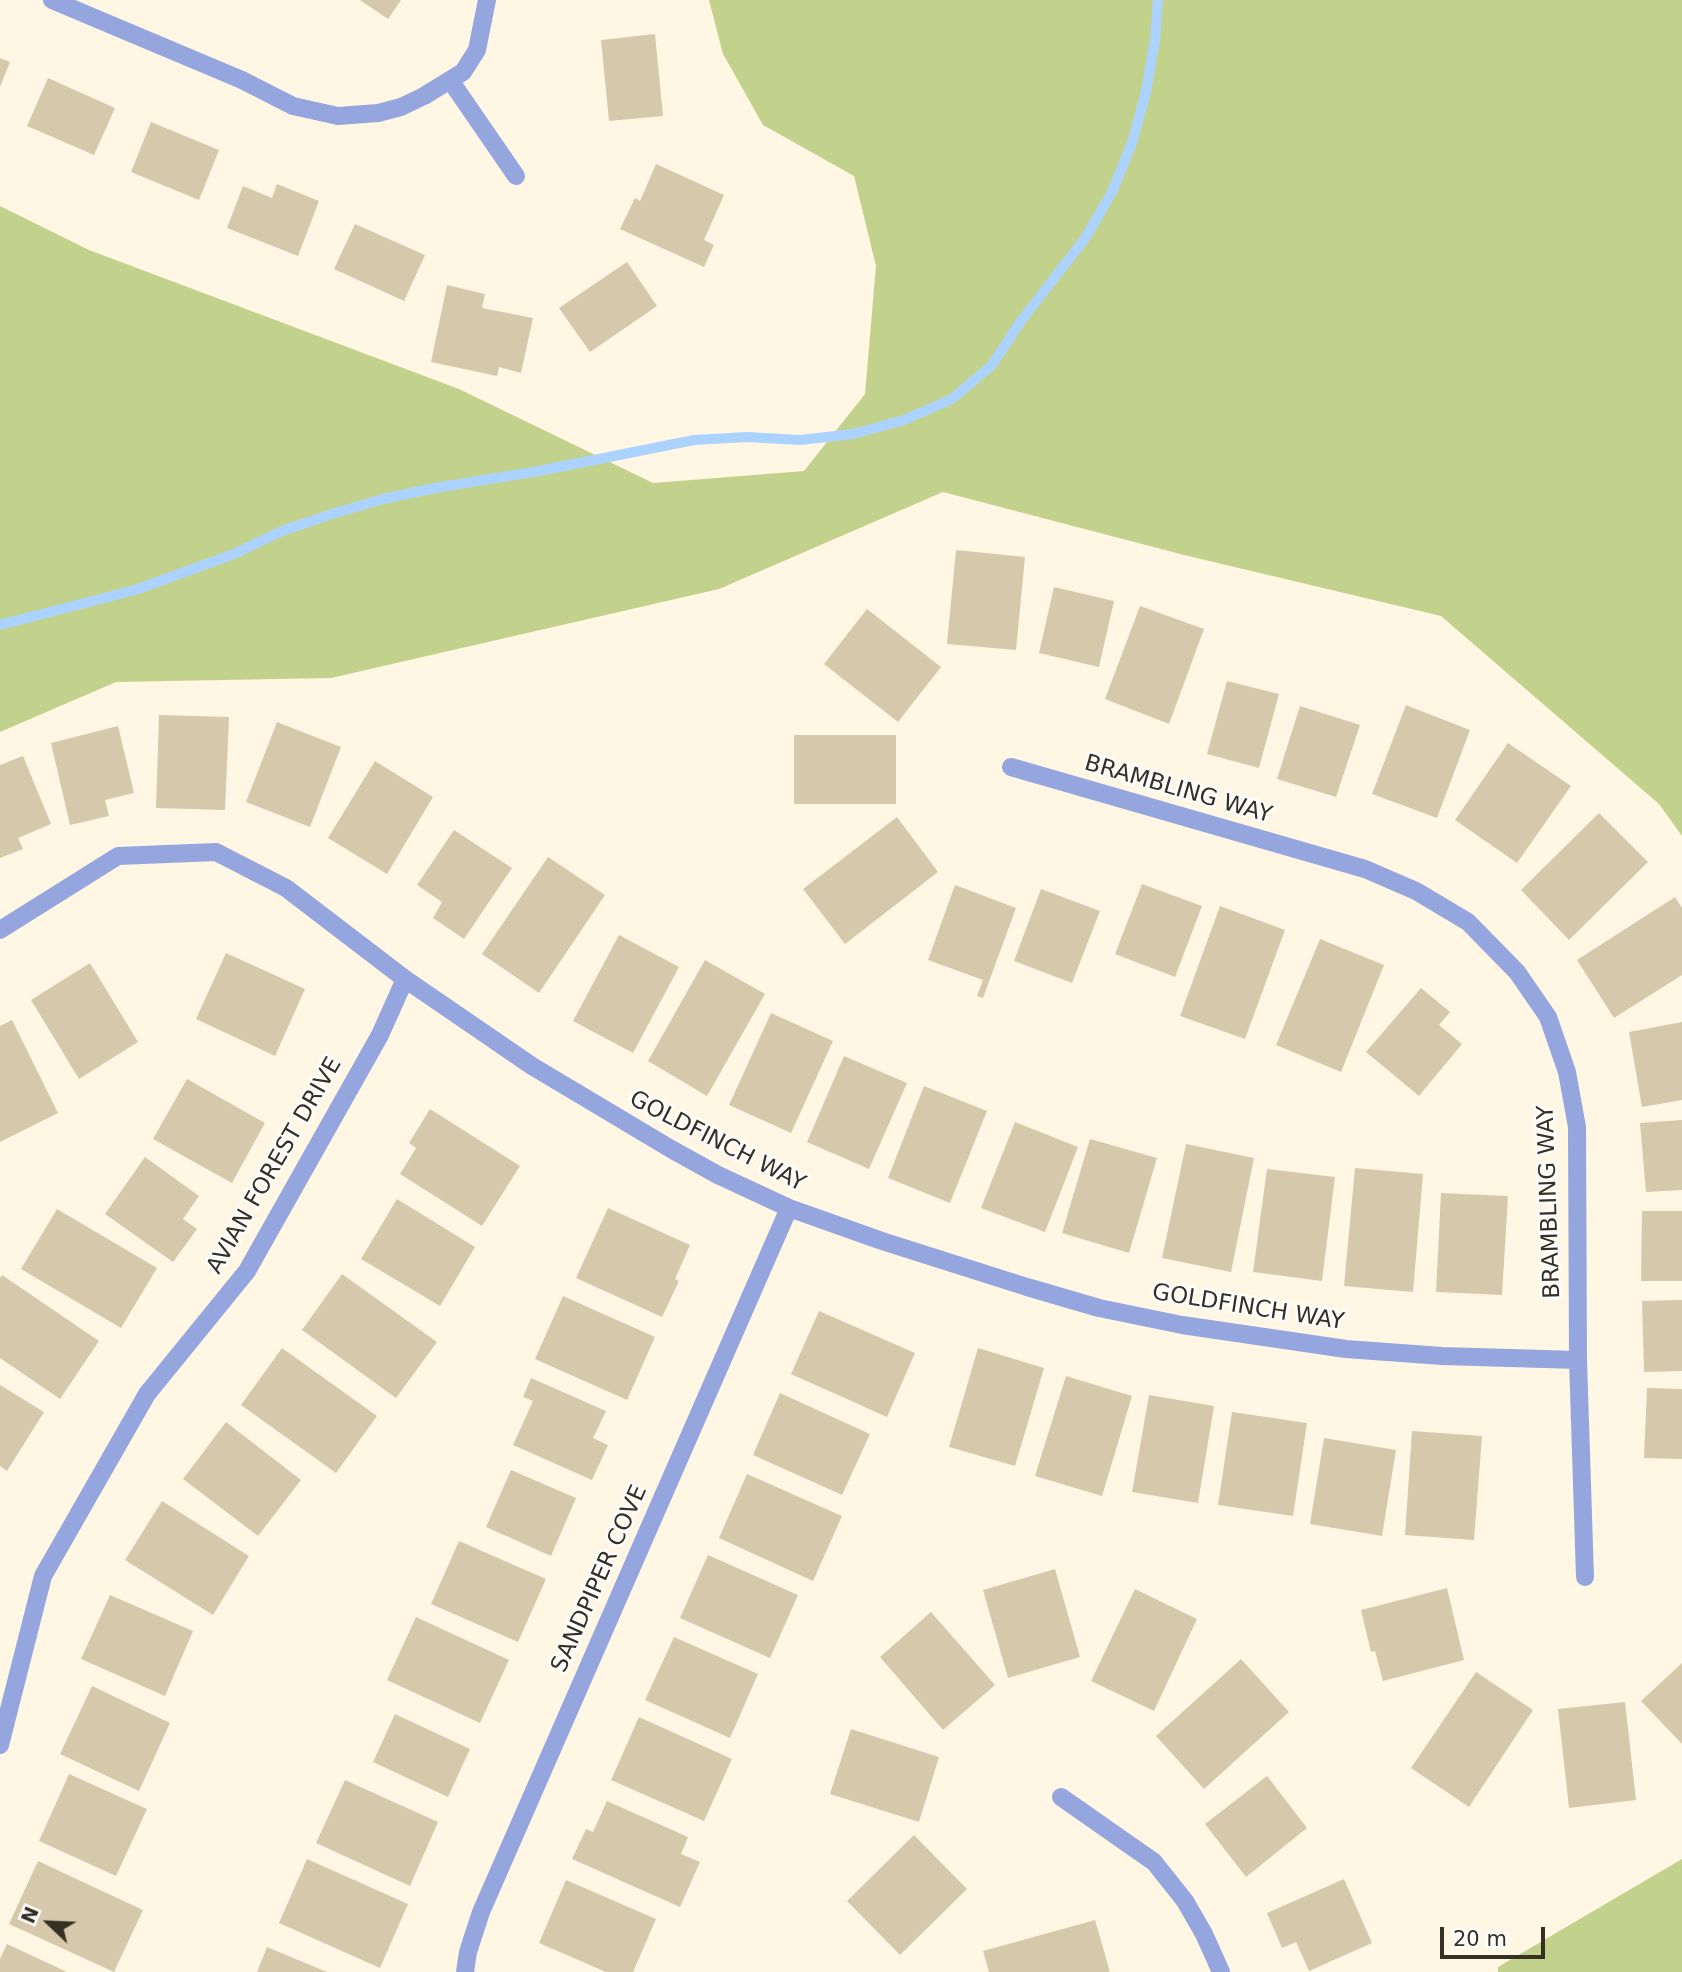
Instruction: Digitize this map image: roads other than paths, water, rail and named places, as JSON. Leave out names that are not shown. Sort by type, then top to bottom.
[{"type":"street","points":[[52,0],[242,79],[293,107],[338,116],[378,113],[401,107],[463,72],[477,50],[487,0]]},
{"type":"street","points":[[450,80],[516,176]]},
{"type":"street","name":"BRAMBLING WAY","points":[[1011,767],[1365,869],[1416,891],[1468,922],[1517,972],[1548,1017],[1567,1072],[1577,1127],[1578,1360],[1585,1577]]},
{"type":"street","name":"GOLDFINCH WAY","points":[[0,930],[118,856],[216,852],[286,888],[405,979],[532,1066],[719,1175],[789,1208],[1027,1287],[1099,1308],[1182,1325],[1346,1349],[1442,1356],[1578,1360]]},
{"type":"street","name":"AVIAN FOREST DRIVE","points":[[0,1745],[43,1576],[147,1394],[247,1271],[380,1035],[405,979]]},
{"type":"street","name":"SANDPIPER COVE","points":[[465,1972],[468,1952],[481,1912],[789,1208]]},
{"type":"street","points":[[1061,1797],[1154,1862],[1185,1901],[1221,1972]]},
{"type":"waterway","points":[[0,625],[135,590],[234,554],[282,531],[383,499],[694,440],[747,437],[800,440],[853,434],[904,420],[952,399],[992,365],[1021,321],[1086,237],[1112,192],[1132,143],[1146,92],[1155,40],[1158,0]]}]
